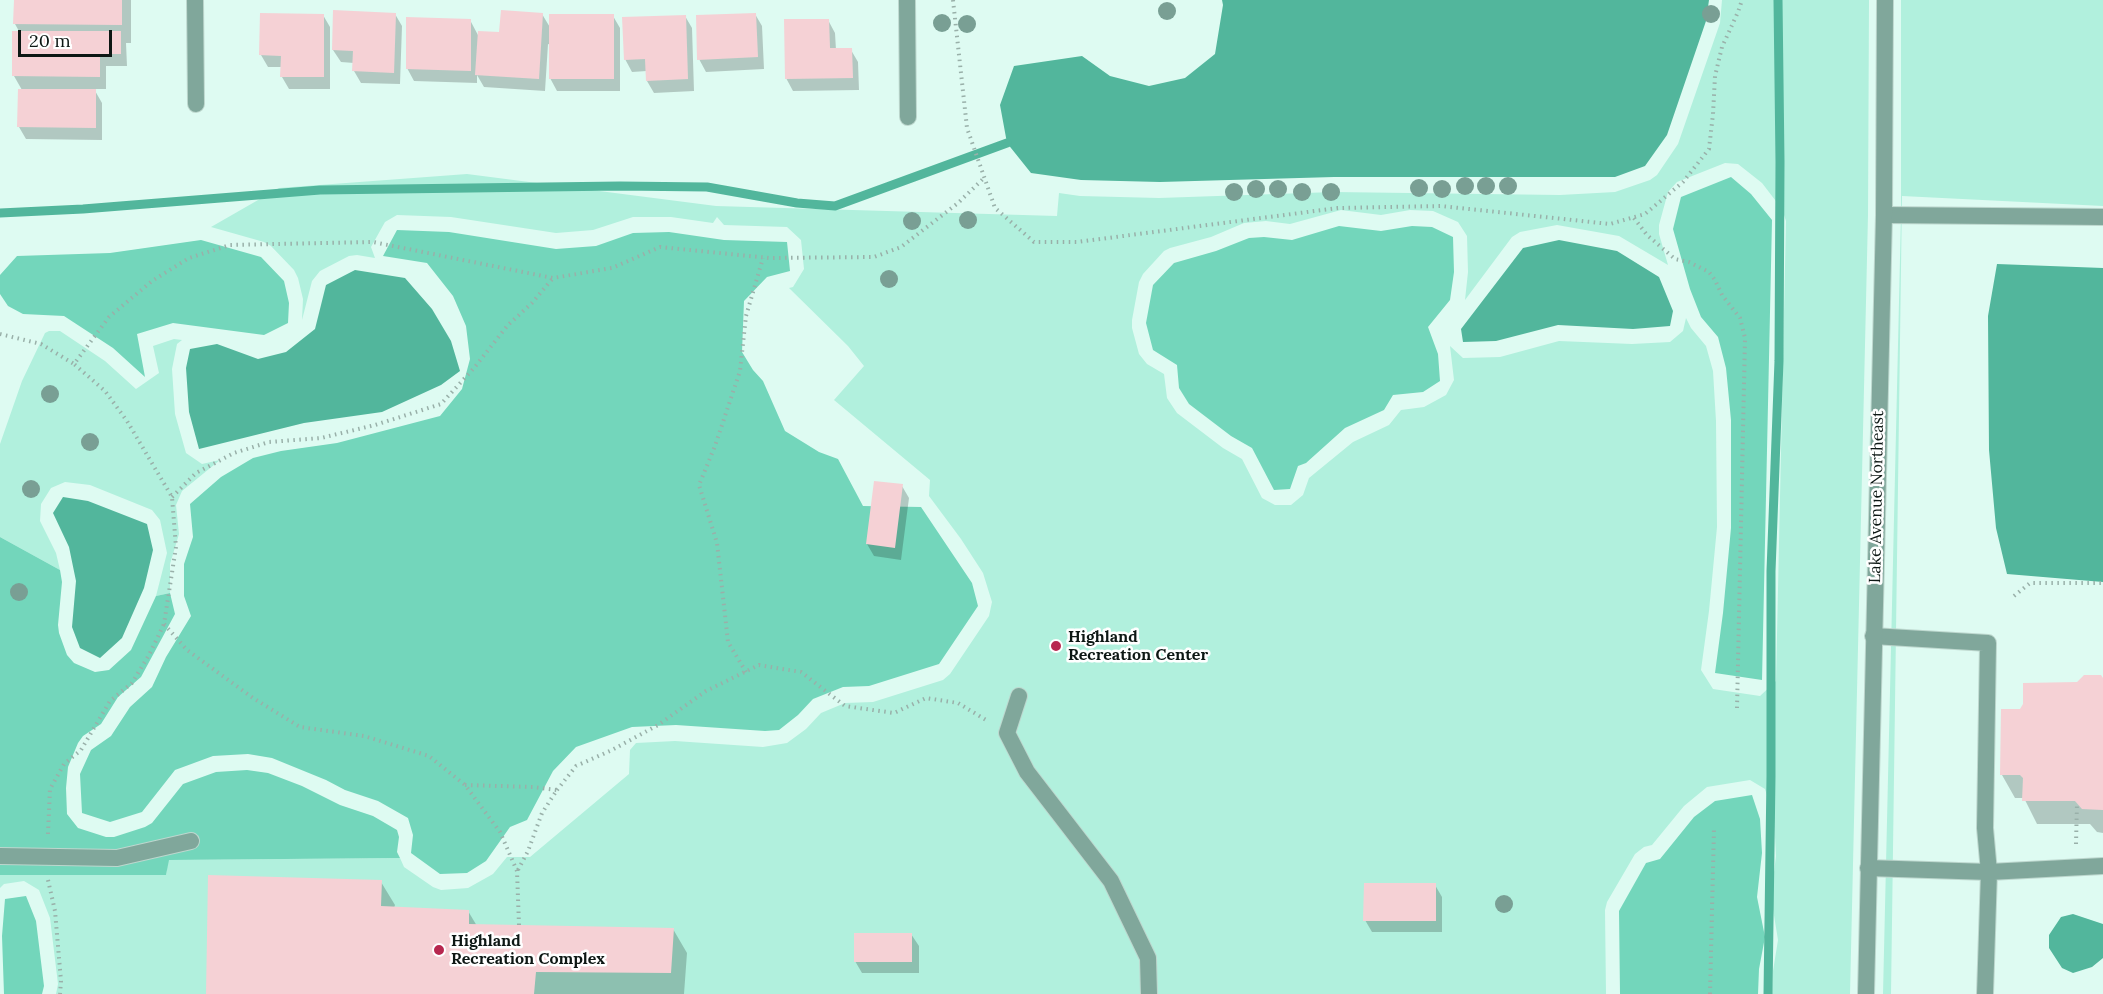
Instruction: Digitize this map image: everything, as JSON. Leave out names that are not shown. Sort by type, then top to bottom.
[{"type":"street","points":[[195,0],[195,104]]},
{"type":"street","points":[[907,0],[908,117]]},
{"type":"street","name":"Lake Avenue Northeast","points":[[1866,994],[1884,215],[1885,0]]},
{"type":"street","points":[[1884,215],[2103,217]]},
{"type":"street","points":[[1874,636],[1988,643],[1985,828],[1989,872],[1985,994]]},
{"type":"street","points":[[1019,696],[1007,733],[1027,772],[1111,881],[1148,958],[1149,994]]},
{"type":"street","points":[[0,856],[117,858],[191,841]]},
{"type":"street","points":[[1868,868],[1989,872],[2103,866]]},
{"type":"path","points":[[953,0],[966,128],[995,208],[1034,242],[1077,242],[1338,208],[1441,206],[1610,224],[1646,214],[1683,182],[1708,149],[1715,76],[1722,47],[1742,0]]},
{"type":"path","points":[[74,364],[109,317],[152,281],[189,258],[230,245],[373,242],[553,278],[612,268],[660,247],[763,258],[874,257],[901,247],[958,203],[984,178]]},
{"type":"path","points":[[1633,218],[1647,235],[1675,259],[1689,262],[1708,272],[1740,318],[1744,338],[1737,709]]},
{"type":"path","points":[[746,672],[728,642],[717,543],[699,485],[715,446],[740,371],[746,316],[763,258]]},
{"type":"path","points":[[172,497],[196,473],[234,453],[269,442],[321,438],[375,425],[441,404],[474,368],[508,325],[532,303],[553,278]]},
{"type":"path","points":[[0,334],[41,345],[74,364],[105,391],[127,421],[172,497],[176,546],[164,624],[132,683],[110,701],[81,750],[64,764],[50,789],[48,885],[55,911],[60,994]]},
{"type":"path","points":[[2014,597],[2030,583],[2103,584]]},
{"type":"path","points":[[164,624],[187,650],[253,698],[300,727],[364,736],[429,756],[465,785],[500,832],[518,871],[519,925]]},
{"type":"path","points":[[518,871],[542,813],[576,766],[658,725],[706,691],[759,665],[801,672],[846,706],[894,713],[926,698],[958,703],[1007,733]]},
{"type":"path","points":[[465,785],[557,790]]},
{"type":"path","points":[[2076,844],[2077,803]]},
{"type":"path","points":[[1710,994],[1714,828]]},
{"type":"shaded area","points":[[1222,0],[1709,0],[1706,21],[1667,135],[1645,166],[1615,177],[1334,177],[1160,182],[1081,180],[1031,173],[1007,143],[1000,105],[1014,66],[1082,56],[1110,76],[1149,86],[1185,78],[1215,54]]},
{"type":"shaded area","points":[[1722,0],[1869,0],[1868,215],[1850,994],[1772,994],[1778,940],[1771,897],[1776,856],[1774,818],[1765,789],[1750,780],[1707,787],[1684,806],[1652,845],[1644,847],[1635,854],[1607,902],[1605,910],[1606,994],[56,994],[58,984],[50,918],[39,890],[24,881],[4,884],[0,888],[0,875],[166,875],[168,860],[400,858],[404,867],[433,887],[441,890],[468,888],[493,874],[507,857],[530,857],[629,774],[630,750],[636,743],[675,741],[763,747],[787,743],[806,729],[821,713],[845,703],[873,702],[943,680],[950,674],[989,616],[992,602],[983,573],[929,496],[930,480],[834,400],[864,366],[848,346],[789,288],[793,287],[804,269],[801,240],[787,227],[724,225],[717,217],[713,223],[671,217],[633,217],[593,230],[556,233],[451,217],[397,215],[385,222],[371,247],[375,258],[349,256],[320,271],[312,281],[302,320],[303,299],[298,278],[294,270],[271,246],[211,227],[279,188],[467,174],[716,206],[1057,216],[1059,193],[1080,196],[1159,198],[1334,192],[1560,195],[1615,192],[1650,180],[1657,175],[1678,144],[1720,23]],"holes":[[[1725,163],[1738,164],[1762,183],[1782,209],[1786,221],[1776,681],[1760,696],[1713,689],[1701,670],[1717,527],[1716,421],[1713,371],[1706,346],[1686,318],[1683,331],[1670,342],[1632,344],[1559,341],[1500,357],[1463,358],[1450,346],[1454,380],[1446,395],[1424,407],[1401,410],[1389,425],[1353,442],[1309,478],[1303,495],[1291,505],[1275,505],[1262,498],[1242,459],[1223,448],[1177,413],[1167,398],[1164,374],[1147,364],[1139,354],[1132,320],[1139,282],[1143,274],[1164,251],[1211,237],[1244,223],[1266,221],[1290,224],[1341,210],[1381,215],[1410,210],[1433,211],[1458,222],[1467,236],[1468,272],[1465,300],[1512,237],[1520,232],[1557,225],[1619,236],[1668,265],[1659,234],[1659,225],[1668,192],[1677,182]]]},
{"type":"shaded area","points":[[1901,0],[2103,0],[2103,206],[1902,196],[1891,994],[1883,994],[1901,215]]},
{"type":"shaded area","points":[[1731,177],[1751,194],[1772,220],[1762,680],[1715,673],[1731,528],[1731,420],[1726,368],[1718,337],[1701,317],[1690,289],[1673,229],[1681,197]]},
{"type":"shaded area","points":[[1339,226],[1381,231],[1412,226],[1432,227],[1453,237],[1454,272],[1450,300],[1428,327],[1438,354],[1440,381],[1423,392],[1393,395],[1384,410],[1345,428],[1306,463],[1298,466],[1290,489],[1274,490],[1252,448],[1231,436],[1189,404],[1179,388],[1177,365],[1153,350],[1146,323],[1153,285],[1174,263],[1216,251],[1249,238],[1292,240]]},
{"type":"shaded area","points":[[397,230],[449,232],[556,249],[596,246],[633,233],[669,232],[724,240],[787,242],[790,271],[767,277],[744,301],[742,352],[763,381],[785,431],[819,452],[838,459],[863,506],[921,507],[972,583],[978,606],[939,664],[869,686],[843,687],[813,699],[779,730],[676,725],[632,727],[576,747],[553,771],[527,820],[510,827],[486,861],[467,873],[440,874],[411,853],[413,835],[408,818],[378,801],[345,790],[272,758],[248,754],[213,756],[175,770],[142,812],[110,822],[82,813],[80,774],[91,750],[111,736],[130,707],[152,687],[166,657],[191,616],[184,596],[184,564],[193,537],[190,504],[221,477],[253,458],[281,451],[337,443],[440,416],[462,389],[470,359],[466,326],[453,296],[427,263],[383,256]]},
{"type":"shaded area","points":[[201,240],[261,257],[284,281],[289,303],[288,323],[264,335],[173,323],[137,334],[145,377],[113,348],[64,316],[23,314],[8,306],[0,294],[0,275],[17,256],[110,253]]},
{"type":"shaded area","points":[[1559,240],[1617,251],[1659,277],[1673,311],[1670,326],[1633,329],[1558,325],[1496,341],[1463,342],[1461,329],[1523,248]]},
{"type":"shaded area","points":[[1997,264],[2103,268],[2103,582],[2007,574],[1996,528],[1989,450],[1988,316]]},
{"type":"shaded area","points":[[355,270],[405,278],[432,309],[451,341],[460,371],[441,385],[382,412],[304,423],[199,449],[189,412],[186,368],[190,349],[217,344],[258,359],[286,352],[315,329],[326,285]]},
{"type":"shaded area","points":[[60,331],[105,361],[136,389],[159,373],[153,346],[174,339],[182,340],[177,344],[172,369],[175,414],[186,453],[202,464],[220,460],[182,491],[176,505],[179,534],[170,564],[170,593],[156,596],[167,553],[160,520],[152,510],[90,485],[65,482],[51,488],[41,504],[40,521],[56,553],[60,570],[0,537],[0,444],[22,381],[45,333]]},
{"type":"shaded area","points":[[63,497],[88,501],[147,524],[153,550],[144,588],[122,638],[100,658],[80,648],[72,627],[76,581],[69,547],[53,513]]},
{"type":"shaded area","points":[[0,537],[60,570],[62,582],[59,633],[67,655],[74,663],[95,672],[109,670],[131,650],[156,596],[170,593],[175,614],[141,677],[118,697],[101,724],[83,736],[68,767],[67,814],[78,828],[106,837],[114,837],[145,827],[152,823],[183,784],[216,772],[247,770],[268,773],[302,786],[340,805],[373,816],[397,830],[399,837],[397,852],[400,858],[169,860],[166,875],[0,875]]},
{"type":"shaded area","points":[[1752,795],[1760,819],[1762,853],[1757,897],[1765,937],[1759,969],[1758,994],[1620,994],[1619,911],[1646,863],[1660,859],[1694,817],[1715,801]]},
{"type":"shaded area","points":[[26,896],[36,921],[44,986],[42,994],[4,994],[2,936],[5,899]]},
{"type":"shaded area","points":[[2073,914],[2103,924],[2103,958],[2092,967],[2073,973],[2062,968],[2049,948],[2049,935],[2061,917]]},
{"type":"building","points":[[14,0],[122,0],[122,25],[13,24]]},
{"type":"building","points":[[333,10],[396,13],[394,73],[352,71],[353,51],[332,50]]},
{"type":"building","points":[[501,10],[543,13],[539,79],[475,75],[478,31],[499,32]]},
{"type":"building","points":[[260,13],[324,14],[324,77],[280,77],[281,56],[259,55]]},
{"type":"building","points":[[756,13],[758,57],[697,60],[696,15]]},
{"type":"building","points":[[549,14],[614,14],[614,79],[549,79]]},
{"type":"building","points":[[686,15],[688,79],[646,81],[645,59],[624,60],[622,17]]},
{"type":"building","points":[[406,17],[471,19],[471,71],[406,69]]},
{"type":"building","points":[[784,19],[829,19],[830,48],[852,48],[853,78],[785,79]]},
{"type":"building","points":[[12,31],[121,31],[121,54],[100,54],[100,77],[12,76]]},
{"type":"building","points":[[18,89],[96,89],[96,128],[17,127]]},
{"type":"building","points":[[874,481],[903,484],[895,548],[866,544]]},
{"type":"building","points":[[2084,675],[2101,675],[2103,678],[2103,810],[2082,809],[2075,801],[2022,801],[2023,778],[2020,775],[2000,775],[2001,709],[2020,709],[2023,704],[2023,683],[2077,682]]},
{"type":"building","name":"Highland Recreation Complex","points":[[208,875],[382,880],[381,906],[469,910],[469,924],[674,928],[671,973],[536,972],[534,994],[206,994]]},
{"type":"building","points":[[1364,883],[1436,883],[1436,921],[1363,921]]},
{"type":"building","points":[[854,933],[912,933],[912,962],[854,962]]},
{"type":"waterway","points":[[1768,994],[1771,571],[1779,361],[1778,0]]},
{"type":"waterway","points":[[0,213],[83,209],[320,190],[620,186],[707,187],[797,203],[835,206],[1007,143]]},
{"type":"place","name":"Highland Recreation Center","points":[[1056,646]]},
{"type":"place","name":"Highland Recreation Complex","points":[[439,950]]}]
